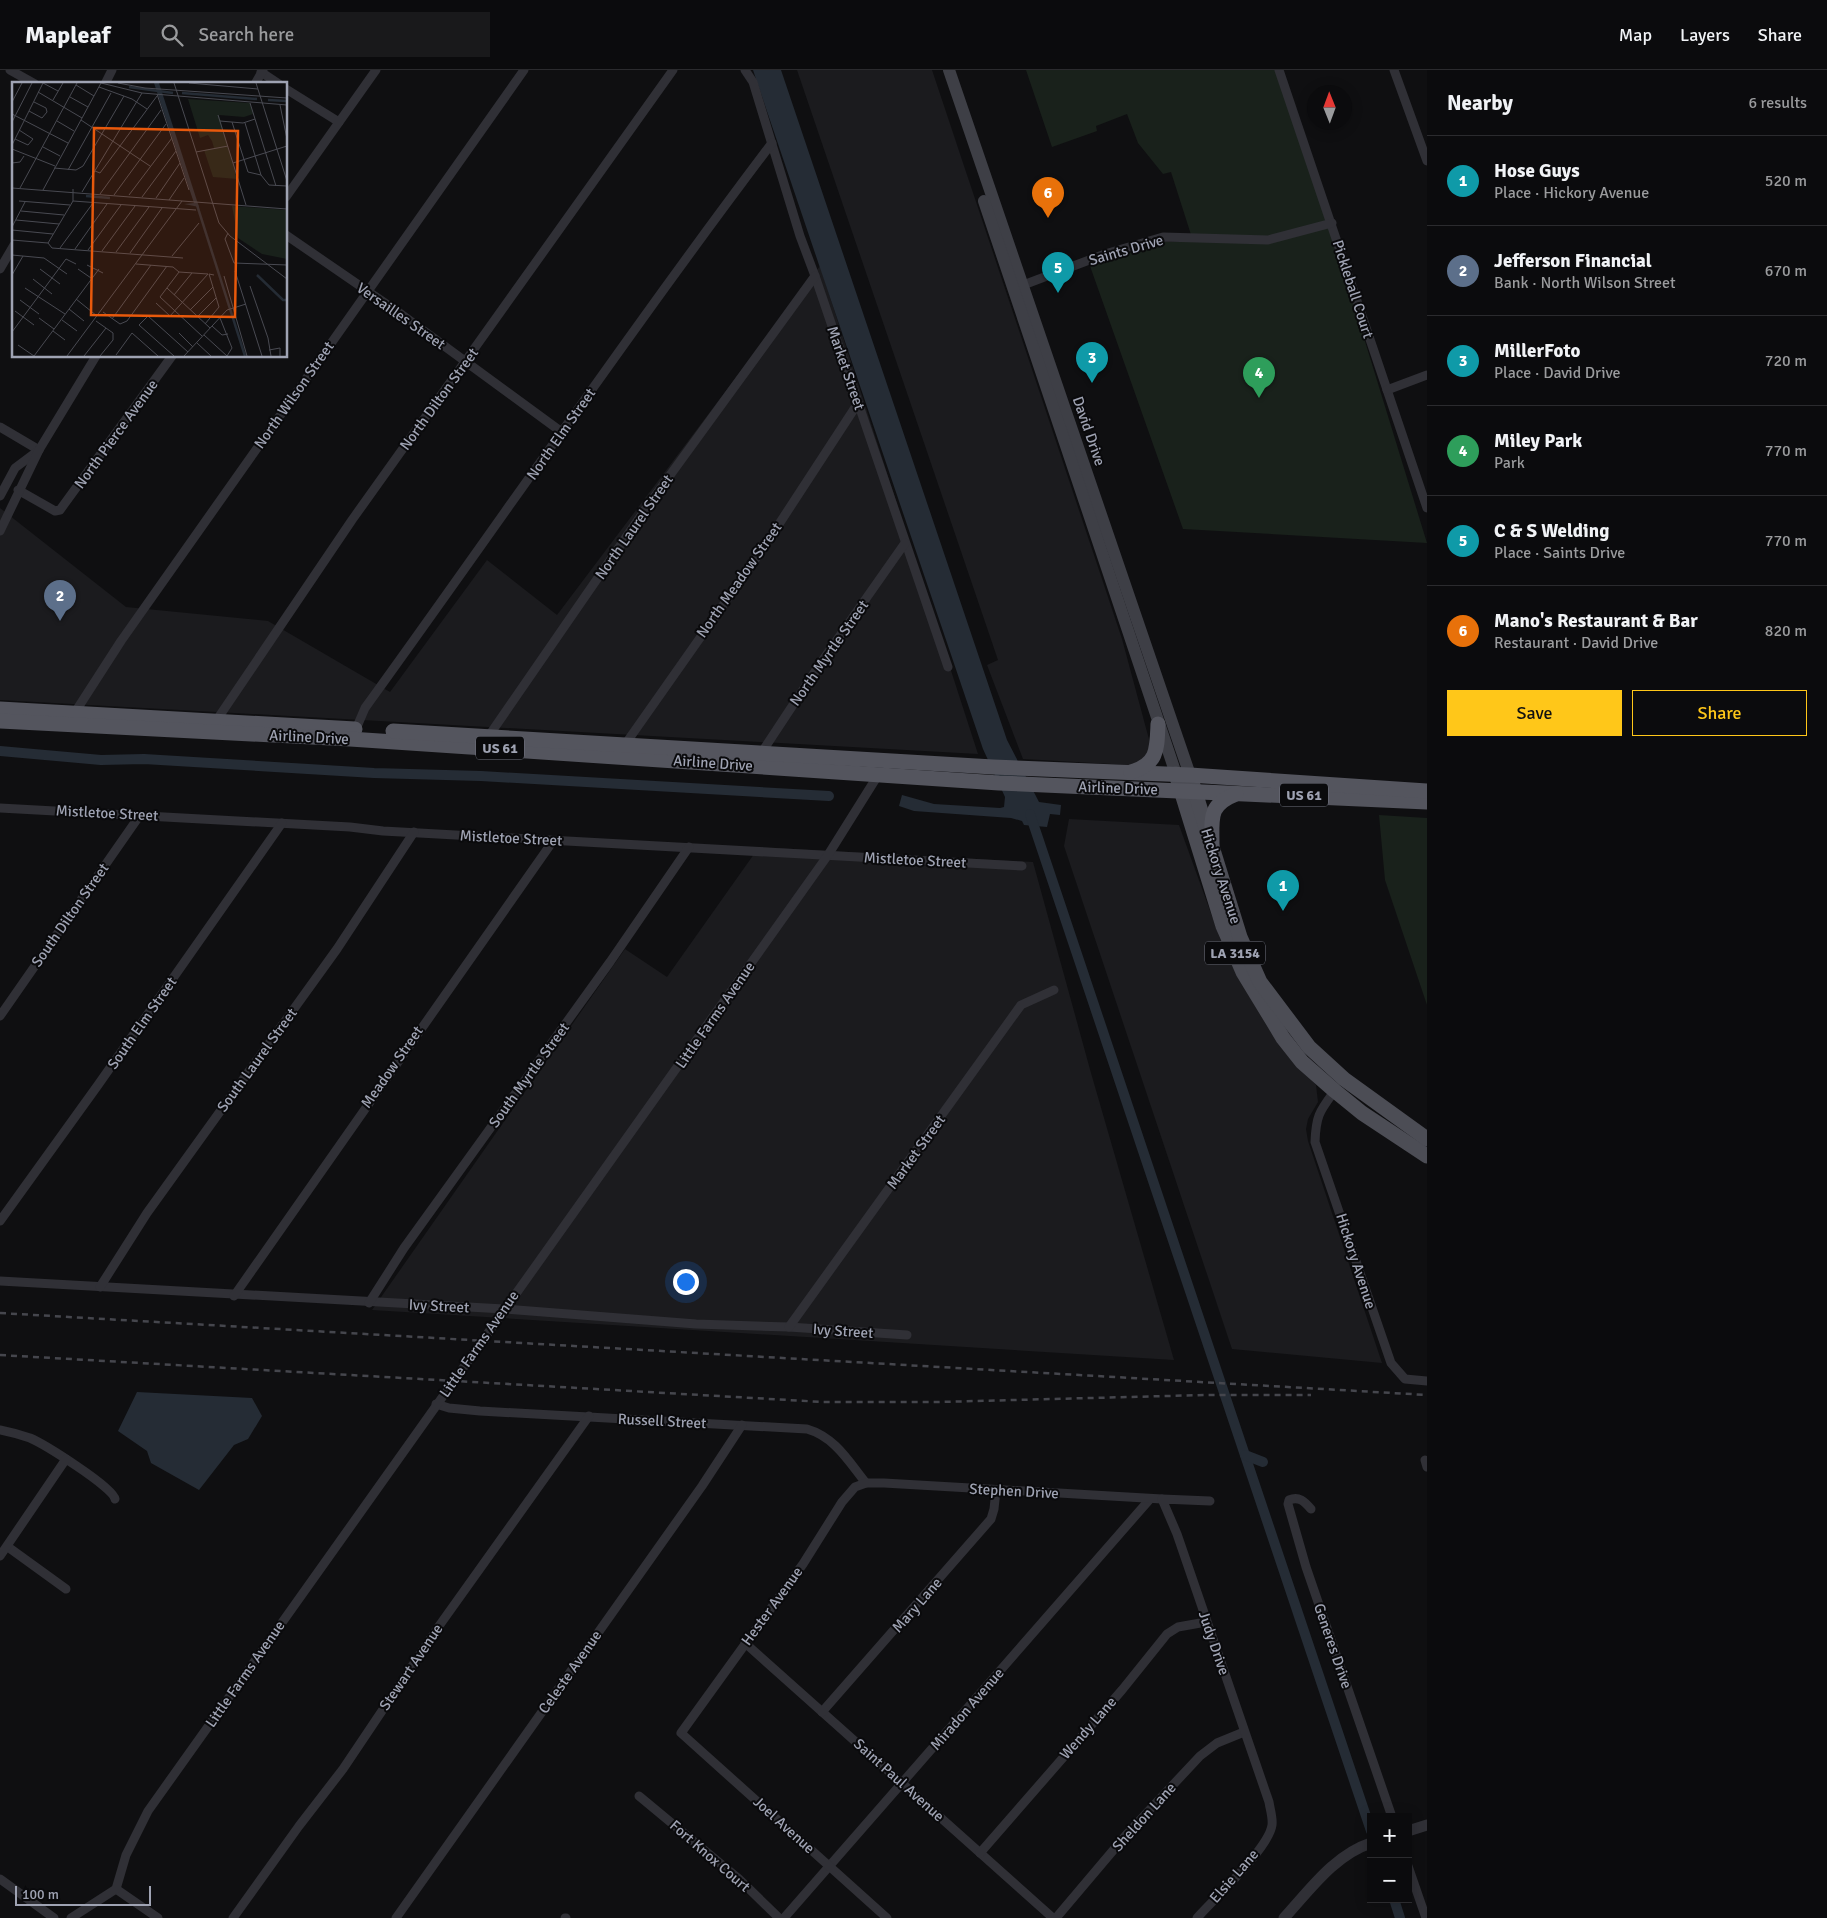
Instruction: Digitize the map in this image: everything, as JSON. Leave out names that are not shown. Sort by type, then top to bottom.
[{"type":"highway","name":"Airline Drive","points":[[0,709],[72,718],[759,759],[884,760],[993,767],[1183,774],[1427,791]]},
{"type":"highway","name":"Airline Drive","points":[[0,721],[72,718]]},
{"type":"highway","points":[[1129,772],[1143,768],[1152,760],[1157,748],[1158,724]]},
{"type":"highway","name":"Airline Drive","points":[[213,726],[356,729],[486,742]]},
{"type":"highway","name":"Airline Drive","points":[[759,759],[878,776],[1427,802]]},
{"type":"highway","points":[[1212,845],[1212,818],[1216,806],[1223,799],[1240,793]]},
{"type":"main road","name":"David Drive","points":[[941,70],[1183,774]]},
{"type":"main road","name":"David Drive","points":[[949,70],[1158,724],[1183,774]]},
{"type":"main road","name":"Hickory Avenue","points":[[1183,774],[1223,926],[1243,972],[1283,1038],[1302,1062],[1339,1085]]},
{"type":"main road","name":"Hickory Avenue","points":[[1188,791],[1212,845],[1240,937],[1260,982],[1339,1085]]},
{"type":"main road","name":"LA 3154","points":[[1339,1085],[1427,1140]]},
{"type":"main road","name":"LA 3154","points":[[1339,1085],[1362,1113],[1427,1156]]},
{"type":"street","points":[[10,70],[31,82]]},
{"type":"street","points":[[106,82],[112,70]]},
{"type":"street","points":[[288,194],[376,70]]},
{"type":"street","name":"North Wilson Street","points":[[72,718],[116,648],[524,70]]},
{"type":"street","name":"North Dilton Street","points":[[213,726],[352,520],[672,70]]},
{"type":"street","name":"Market Street","points":[[745,70],[753,82],[800,236],[948,667]]},
{"type":"street","name":"Pickleball Court","points":[[1279,70],[1427,508]]},
{"type":"street","points":[[1394,70],[1427,161]]},
{"type":"street","points":[[255,82],[262,71],[276,82]]},
{"type":"street","points":[[288,89],[339,122]]},
{"type":"street","name":"North Elm Street","points":[[356,729],[365,708],[563,432],[689,251],[772,142]]},
{"type":"street","name":"Saints Drive","points":[[1017,287],[1105,254],[1163,237],[1268,240],[1332,223]]},
{"type":"street","name":"Versailles Street","points":[[288,236],[563,432]]},
{"type":"street","points":[[0,269],[12,248]]},
{"type":"street","name":"North Laurel Street","points":[[486,742],[644,511],[815,276]]},
{"type":"street","points":[[0,531],[18,490],[36,461],[39,450],[95,358]]},
{"type":"street","name":"North Pierce Avenue","points":[[18,490],[58,511],[171,358]]},
{"type":"street","points":[[1387,390],[1427,375]]},
{"type":"street","name":"North Meadow Street","points":[[623,751],[766,544],[858,403]]},
{"type":"street","points":[[0,427],[39,450]]},
{"type":"street","points":[[0,496],[15,468],[39,450]]},
{"type":"street","name":"North Myrtle Street","points":[[759,759],[905,543]]},
{"type":"street","name":"Little Farms Avenue","points":[[116,1889],[126,1855],[148,1811],[828,856],[878,776],[884,760]]},
{"type":"street","name":"Mistletoe Street","points":[[0,808],[282,823],[553,841],[1022,866]]},
{"type":"street","name":"South Dilton Street","points":[[0,1016],[140,815]]},
{"type":"street","name":"South Elm Street","points":[[0,1221],[282,823]]},
{"type":"street","name":"South Laurel Street","points":[[100,1287],[147,1212],[337,948],[414,832]]},
{"type":"street","name":"Meadow Street","points":[[234,1296],[553,841]]},
{"type":"street","name":"South Myrtle Street","points":[[369,1303],[404,1248],[610,962],[689,847]]},
{"type":"street","name":"Market Street","points":[[789,1327],[1021,1005],[1054,990]]},
{"type":"street","name":"Hickory Avenue","points":[[1339,1085],[1319,1112],[1315,1122],[1314,1142],[1391,1363],[1405,1379],[1427,1381]]},
{"type":"street","name":"Ivy Street","points":[[0,1281],[234,1296],[504,1309],[696,1324],[789,1327],[907,1335]]},
{"type":"street","name":"Russell Street","points":[[436,1404],[450,1408],[480,1411],[807,1429],[817,1432],[835,1444],[866,1483]]},
{"type":"street","name":"Stewart Avenue","points":[[234,1918],[299,1826],[343,1769],[439,1626],[589,1416]]},
{"type":"street","name":"Celeste Avenue","points":[[396,1918],[702,1486],[742,1425]]},
{"type":"street","points":[[0,1430],[31,1439],[66,1459],[110,1490],[115,1499]]},
{"type":"street","points":[[0,1556],[8,1547],[66,1459]]},
{"type":"street","name":"Stephen Drive","points":[[866,1483],[1162,1499]]},
{"type":"street","name":"Hester Avenue","points":[[681,1733],[803,1564],[842,1502],[855,1488],[866,1483]]},
{"type":"street","name":"Mary Lane","points":[[822,1712],[991,1519],[996,1490]]},
{"type":"street","name":"Generes Drive","points":[[1311,1509],[1304,1500],[1294,1498],[1289,1500],[1288,1504],[1306,1567],[1391,1813]]},
{"type":"street","name":"Miradon Avenue","points":[[784,1918],[1150,1499]]},
{"type":"street","points":[[1162,1499],[1210,1501]]},
{"type":"street","name":"Judy Drive","points":[[1162,1499],[1269,1802],[1272,1824],[1269,1833]]},
{"type":"street","points":[[8,1547],[66,1589]]},
{"type":"street","name":"Wendy Lane","points":[[980,1853],[1122,1690],[1167,1634],[1178,1627],[1206,1622]]},
{"type":"street","name":"Saint Paul Avenue","points":[[745,1643],[1055,1918]]},
{"type":"street","name":"Sheldon Lane","points":[[1055,1918],[1127,1834],[1200,1756],[1218,1743],[1244,1732]]},
{"type":"street","name":"Joel Avenue","points":[[681,1733],[887,1918]]},
{"type":"street","name":"Fort Knox Court","points":[[639,1796],[739,1879],[779,1918]]},
{"type":"street","points":[[1412,1831],[1427,1825]]},
{"type":"street","name":"Elsie Lane","points":[[1197,1918],[1250,1861],[1269,1833]]},
{"type":"street","points":[[1284,1918],[1329,1869],[1348,1853],[1366,1845]]},
{"type":"street","points":[[1412,1878],[1426,1918]]},
{"type":"street","points":[[0,1879],[54,1918]]},
{"type":"street","points":[[71,1918],[116,1889],[158,1918]]},
{"type":"shaded area","points":[[753,70],[781,70],[1007,740],[1039,802],[1061,805],[1060,815],[1050,814],[1047,827],[1024,825],[1022,821],[1011,818],[914,811],[899,806],[902,795],[934,804],[1000,808],[1004,807],[1005,797],[983,749]]},
{"type":"shaded area","points":[[797,70],[932,70],[1122,639],[1150,743],[1151,750],[1144,762],[1129,765],[1023,759],[987,665],[998,660]]},
{"type":"shaded area","points":[[1026,70],[1277,70],[1300,130],[1427,543],[1183,529],[1090,266],[1163,242],[1193,241],[1171,172],[1163,174],[1138,143],[1127,114],[1096,126],[1097,131],[1052,147]]},
{"type":"shaded area","points":[[820,266],[978,754],[0,700],[0,508],[126,607],[268,621],[390,692],[487,560],[557,615]]},
{"type":"shaded area","points":[[1379,815],[1427,818],[1427,1005],[1385,880]]},
{"type":"shaded area","points":[[1069,819],[1179,825],[1221,941],[1237,975],[1267,1026],[1316,1085],[1318,1102],[1308,1119],[1306,1129],[1308,1141],[1382,1363],[1232,1349],[1064,846]]},
{"type":"shaded area","points":[[759,847],[1033,862],[1091,1073],[1174,1360],[372,1310],[625,949],[667,977]]},
{"type":"shaded area","points":[[137,1392],[252,1398],[262,1416],[248,1439],[234,1445],[199,1490],[151,1463],[147,1451],[118,1431]]},
{"type":"waterway","points":[[0,751],[101,760],[144,759],[374,773],[481,776],[829,796]]},
{"type":"waterway","points":[[1030,814],[1367,1819]]},
{"type":"waterway","points":[[1245,1455],[1263,1462]]},
{"type":"waterway","points":[[1395,1903],[1400,1918]]},
{"type":"railway","points":[[0,1313],[1427,1395]]},
{"type":"railway","points":[[0,1355],[823,1402],[938,1402],[1205,1395],[1311,1395]]},
{"type":"place","name":"Mano's Restaurant & Bar","points":[[1048,218]]},
{"type":"place","name":"C & S Welding","points":[[1058,293]]},
{"type":"place","name":"MillerFoto","points":[[1092,383]]},
{"type":"place","name":"Miley Park","points":[[1259,398]]},
{"type":"place","name":"Jefferson Financial","points":[[60,621]]},
{"type":"place","name":"Hose Guys","points":[[1283,911]]}]
